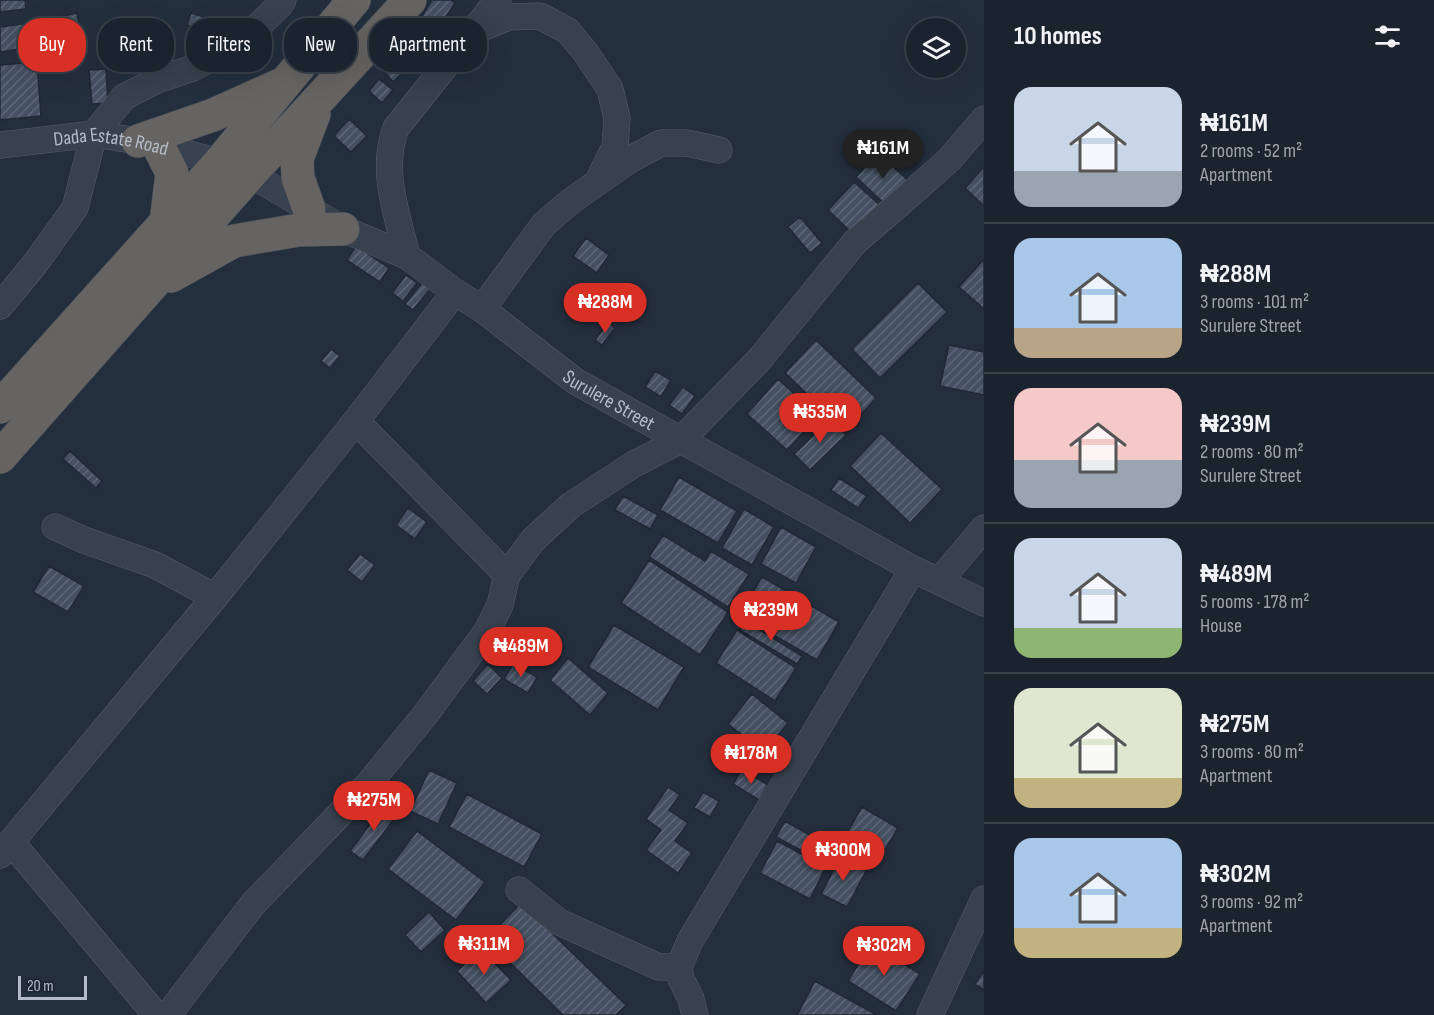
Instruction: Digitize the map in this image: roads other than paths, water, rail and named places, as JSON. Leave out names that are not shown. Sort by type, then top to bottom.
[{"type":"highway","points":[[0,407],[220,162],[354,0]]},
{"type":"highway","points":[[0,457],[250,174],[410,0]]},
{"type":"highway","points":[[166,222],[172,173],[148,144],[287,81]]},
{"type":"highway","points":[[309,209],[298,177],[297,159],[321,97]]},
{"type":"highway","points":[[149,289],[234,241],[299,230],[343,229]]},
{"type":"street","points":[[0,306],[35,264],[75,208],[94,134],[124,97],[157,80],[193,68],[241,42],[283,0]]},
{"type":"street","points":[[484,18],[498,0]]},
{"type":"street","points":[[487,26],[509,17],[540,16],[568,31],[586,53],[610,89],[617,118],[615,147],[597,182]]},
{"type":"street","points":[[407,256],[390,184],[391,142],[396,128],[441,72]]},
{"type":"street","points":[[168,1015],[253,904],[366,787],[425,715],[487,631],[500,605],[507,575],[533,540],[571,505],[634,464],[681,440],[759,360],[855,242],[949,160],[984,119]]},
{"type":"street","name":"Dada Estate Road","points":[[0,145],[94,134],[148,144],[220,162],[250,174]]},
{"type":"street","points":[[482,309],[544,224],[571,201],[631,159],[661,143],[687,143],[719,150]]},
{"type":"street","name":"Surulere Street","points":[[250,174],[343,229],[407,256],[482,309],[575,381],[913,568],[984,603]]},
{"type":"street","points":[[156,1015],[6,849],[215,597],[356,421],[455,292]]},
{"type":"street","points":[[356,421],[507,575]]},
{"type":"street","points":[[56,527],[84,540],[155,565],[215,597]]},
{"type":"street","points":[[940,580],[984,528]]},
{"type":"street","points":[[695,1015],[691,999],[681,979],[679,967],[690,941],[913,568]]},
{"type":"street","points":[[519,890],[559,922],[659,967],[679,967]]},
{"type":"street","points":[[930,1015],[984,900]]}]
